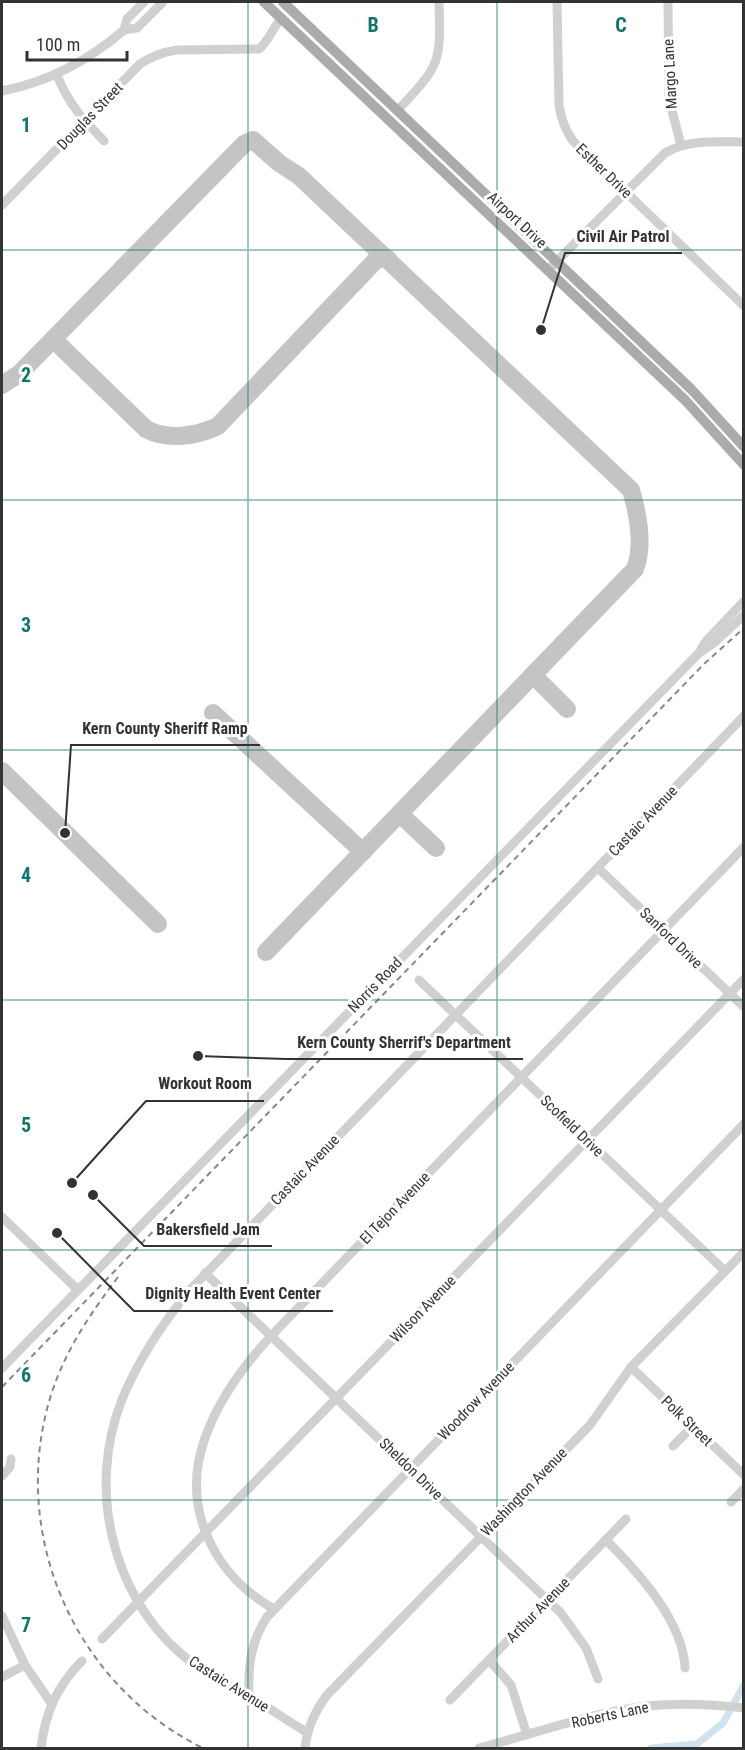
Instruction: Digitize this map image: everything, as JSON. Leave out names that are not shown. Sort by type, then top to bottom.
[{"type":"main road","name":"Airport Drive","points":[[264,2],[685,400],[744,465]]},
{"type":"main road","name":"Airport Drive","points":[[290,4],[398,111],[692,390],[744,447]]},
{"type":"main road","points":[[334,67],[360,84],[389,111],[398,111]]},
{"type":"street","points":[[124,30],[127,19],[144,2]]},
{"type":"street","points":[[2,91],[57,75],[92,55],[124,30],[137,28],[163,2]]},
{"type":"street","points":[[398,111],[427,80],[436,64],[440,46],[439,2]]},
{"type":"street","name":"Esther Drive","points":[[557,2],[554,102],[573,141],[744,306]]},
{"type":"street","name":"Margo Lane","points":[[668,2],[670,110],[681,145]]},
{"type":"street","name":"Douglas Street","points":[[2,205],[148,59],[157,54],[177,50],[259,49],[282,18]]},
{"type":"street","points":[[57,75],[69,101],[104,141]]},
{"type":"street","points":[[548,270],[657,159],[681,145],[744,142]]},
{"type":"street","name":"Norris Road","points":[[698,654],[707,640],[744,601]]},
{"type":"street","name":"Norris Road","points":[[2,1368],[698,654],[715,642],[744,615]]},
{"type":"street","name":"Castaic Avenue","points":[[308,1733],[210,1676],[186,1659],[165,1638],[139,1602],[117,1555],[109,1521],[106,1481],[110,1441],[121,1403],[147,1349],[177,1305],[205,1273],[742,720]]},
{"type":"street","name":"El Tejon Avenue","points":[[274,1609],[252,1595],[229,1574],[212,1548],[200,1515],[196,1487],[203,1442],[234,1382],[271,1336],[744,847]]},
{"type":"street","name":"Sanford Drive","points":[[598,868],[744,1007]]},
{"type":"street","name":"Wilson Avenue","points":[[102,1639],[744,979]]},
{"type":"street","name":"Scofield Drive","points":[[419,980],[725,1271]]},
{"type":"street","name":"Woodrow Avenue","points":[[249,1697],[248,1674],[251,1650],[261,1626],[274,1609],[744,1124]]},
{"type":"street","points":[[2,1217],[78,1290]]},
{"type":"street","name":"Washington Avenue","points":[[308,1733],[314,1715],[327,1695],[596,1419],[631,1367],[744,1252]]},
{"type":"street","name":"Sheldon Drive","points":[[205,1273],[548,1600],[579,1635],[598,1679]]},
{"type":"street","name":"Polk Street","points":[[631,1367],[744,1475]]},
{"type":"street","points":[[673,1446],[693,1426]]},
{"type":"street","points":[[2,1476],[10,1467],[11,1459]]},
{"type":"street","points":[[731,1502],[744,1489]]},
{"type":"street","name":"Arthur Avenue","points":[[450,1700],[626,1519]]},
{"type":"street","points":[[606,1540],[633,1568],[657,1600],[680,1642],[685,1668]]},
{"type":"street","points":[[2,1616],[26,1665],[51,1703]]},
{"type":"street","points":[[41,1749],[51,1703],[68,1675],[82,1660]]},
{"type":"street","points":[[489,1660],[511,1685],[527,1735]]},
{"type":"street","points":[[2,1677],[26,1665]]},
{"type":"street","name":"Roberts Lane","points":[[479,1749],[601,1714],[637,1708],[671,1704],[743,1707]]},
{"type":"street","points":[[305,1749],[308,1733]]},
{"type":"waterway","points":[[651,1748],[697,1744],[723,1723],[744,1685]]},
{"type":"taxiway","points":[[2,385],[19,374],[244,144],[253,140],[279,163],[299,176],[631,490],[640,540],[635,569],[266,952]]},
{"type":"taxiway","points":[[53,339],[146,429],[164,435],[192,435],[218,426],[374,262],[380,258],[388,259]]},
{"type":"taxiway","points":[[533,675],[567,709]]},
{"type":"taxiway","points":[[213,713],[363,852]]},
{"type":"taxiway","points":[[2,771],[158,924]]},
{"type":"taxiway","points":[[400,814],[436,848]]},
{"type":"railway","points":[[2,1387],[704,664],[744,628]]},
{"type":"railway","points":[[118,1277],[79,1333],[63,1363],[51,1395],[40,1447],[38,1500],[46,1551],[63,1600],[87,1645],[119,1686],[158,1720],[203,1748]]},
{"type":"place","name":"Civil Air Patrol","points":[[541,330]]},
{"type":"place","name":"Kern County Sheriff Ramp","points":[[65,833]]},
{"type":"place","name":"Kern County Sherrif's Department","points":[[198,1056]]},
{"type":"place","name":"Workout Room","points":[[72,1183]]},
{"type":"place","name":"Bakersfield Jam","points":[[93,1195]]},
{"type":"place","name":"Dignity Health Event Center","points":[[57,1233]]}]
